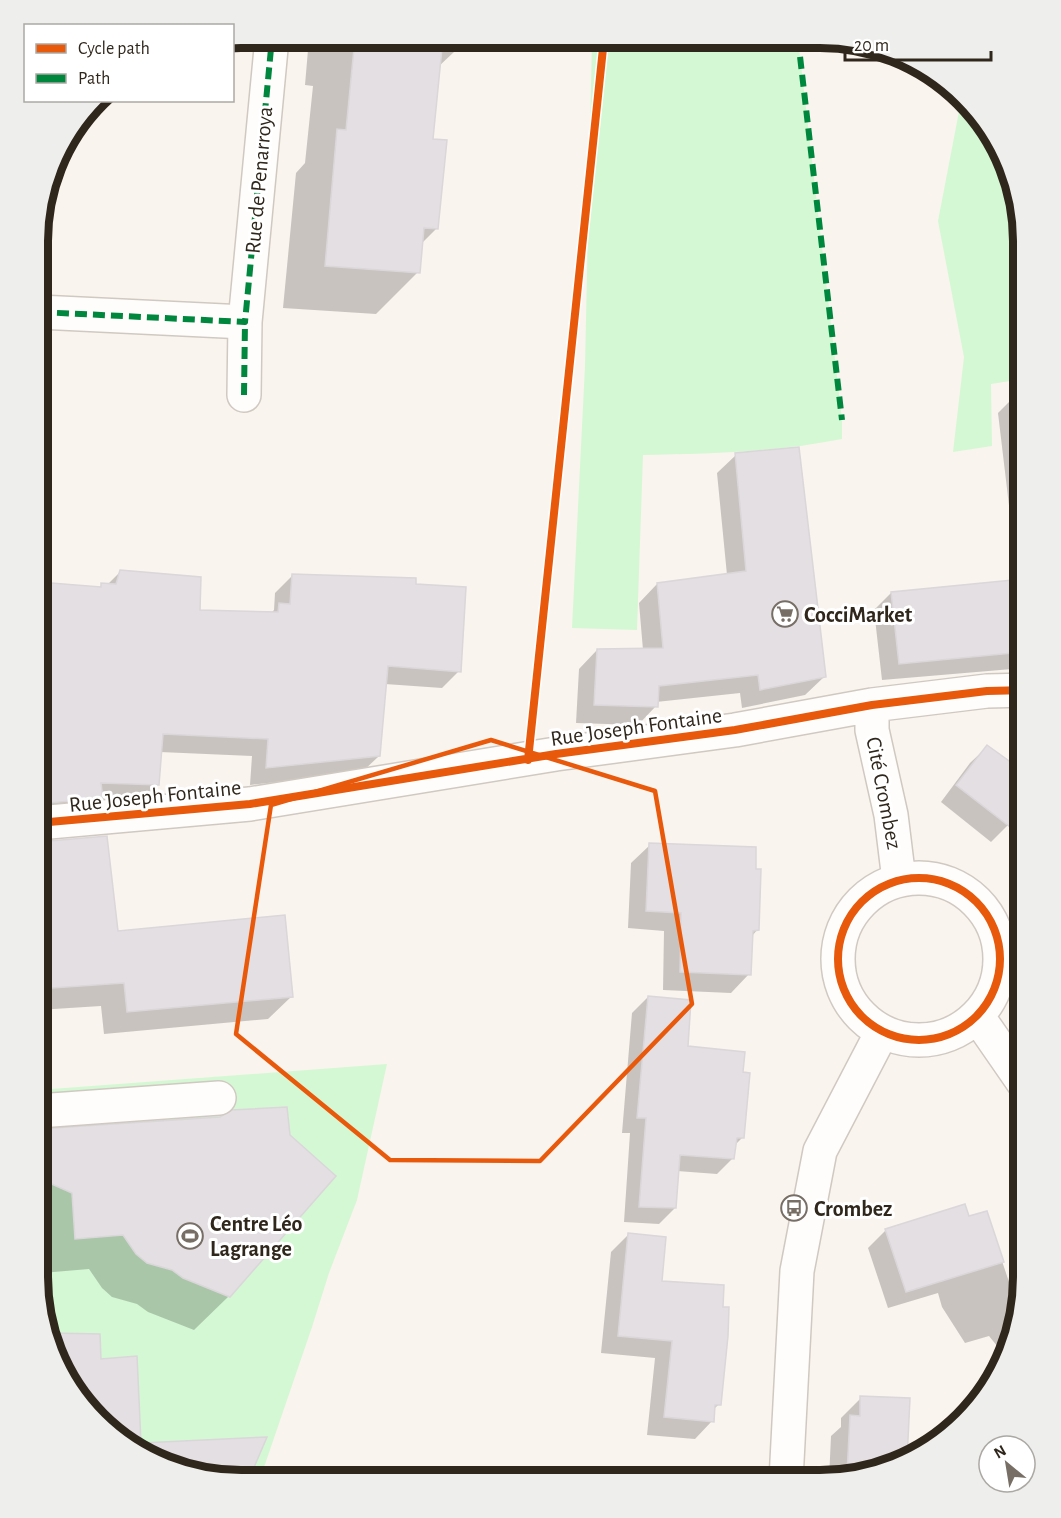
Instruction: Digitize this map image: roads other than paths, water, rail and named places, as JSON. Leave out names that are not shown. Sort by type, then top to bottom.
[{"type":"street","name":"Rue de Penarroya","points":[[244,395],[245,322],[271,48]]},
{"type":"street","points":[[48,312],[245,322]]},
{"type":"street","name":"Rue Joseph Fontaine","points":[[48,822],[250,804],[556,753],[735,730],[872,705],[987,691],[1013,690]]},
{"type":"street","name":"Cité Crombez","points":[[872,705],[872,730],[891,815],[899,880]]},
{"type":"street","name":"Cité Crombez","points":[[926,878],[951,884],[973,898],[1011,946],[1001,963],[998,983],[978,1017],[957,1032],[932,1040],[906,1040],[882,1032],[862,1017],[847,998],[839,975],[838,950],[844,927],[858,906],[876,890],[899,880],[926,878]]},
{"type":"street","points":[[978,1017],[1013,1068]]},
{"type":"street","points":[[787,1470],[797,1271],[820,1151],[882,1032]]},
{"type":"street","points":[[48,1110],[219,1098]]},
{"type":"place","name":"CocciMarket","points":[[785,614]]},
{"type":"place","name":"Crombez","points":[[794,1208]]},
{"type":"place","name":"Centre Léo Lagrange","points":[[190,1236]]}]
